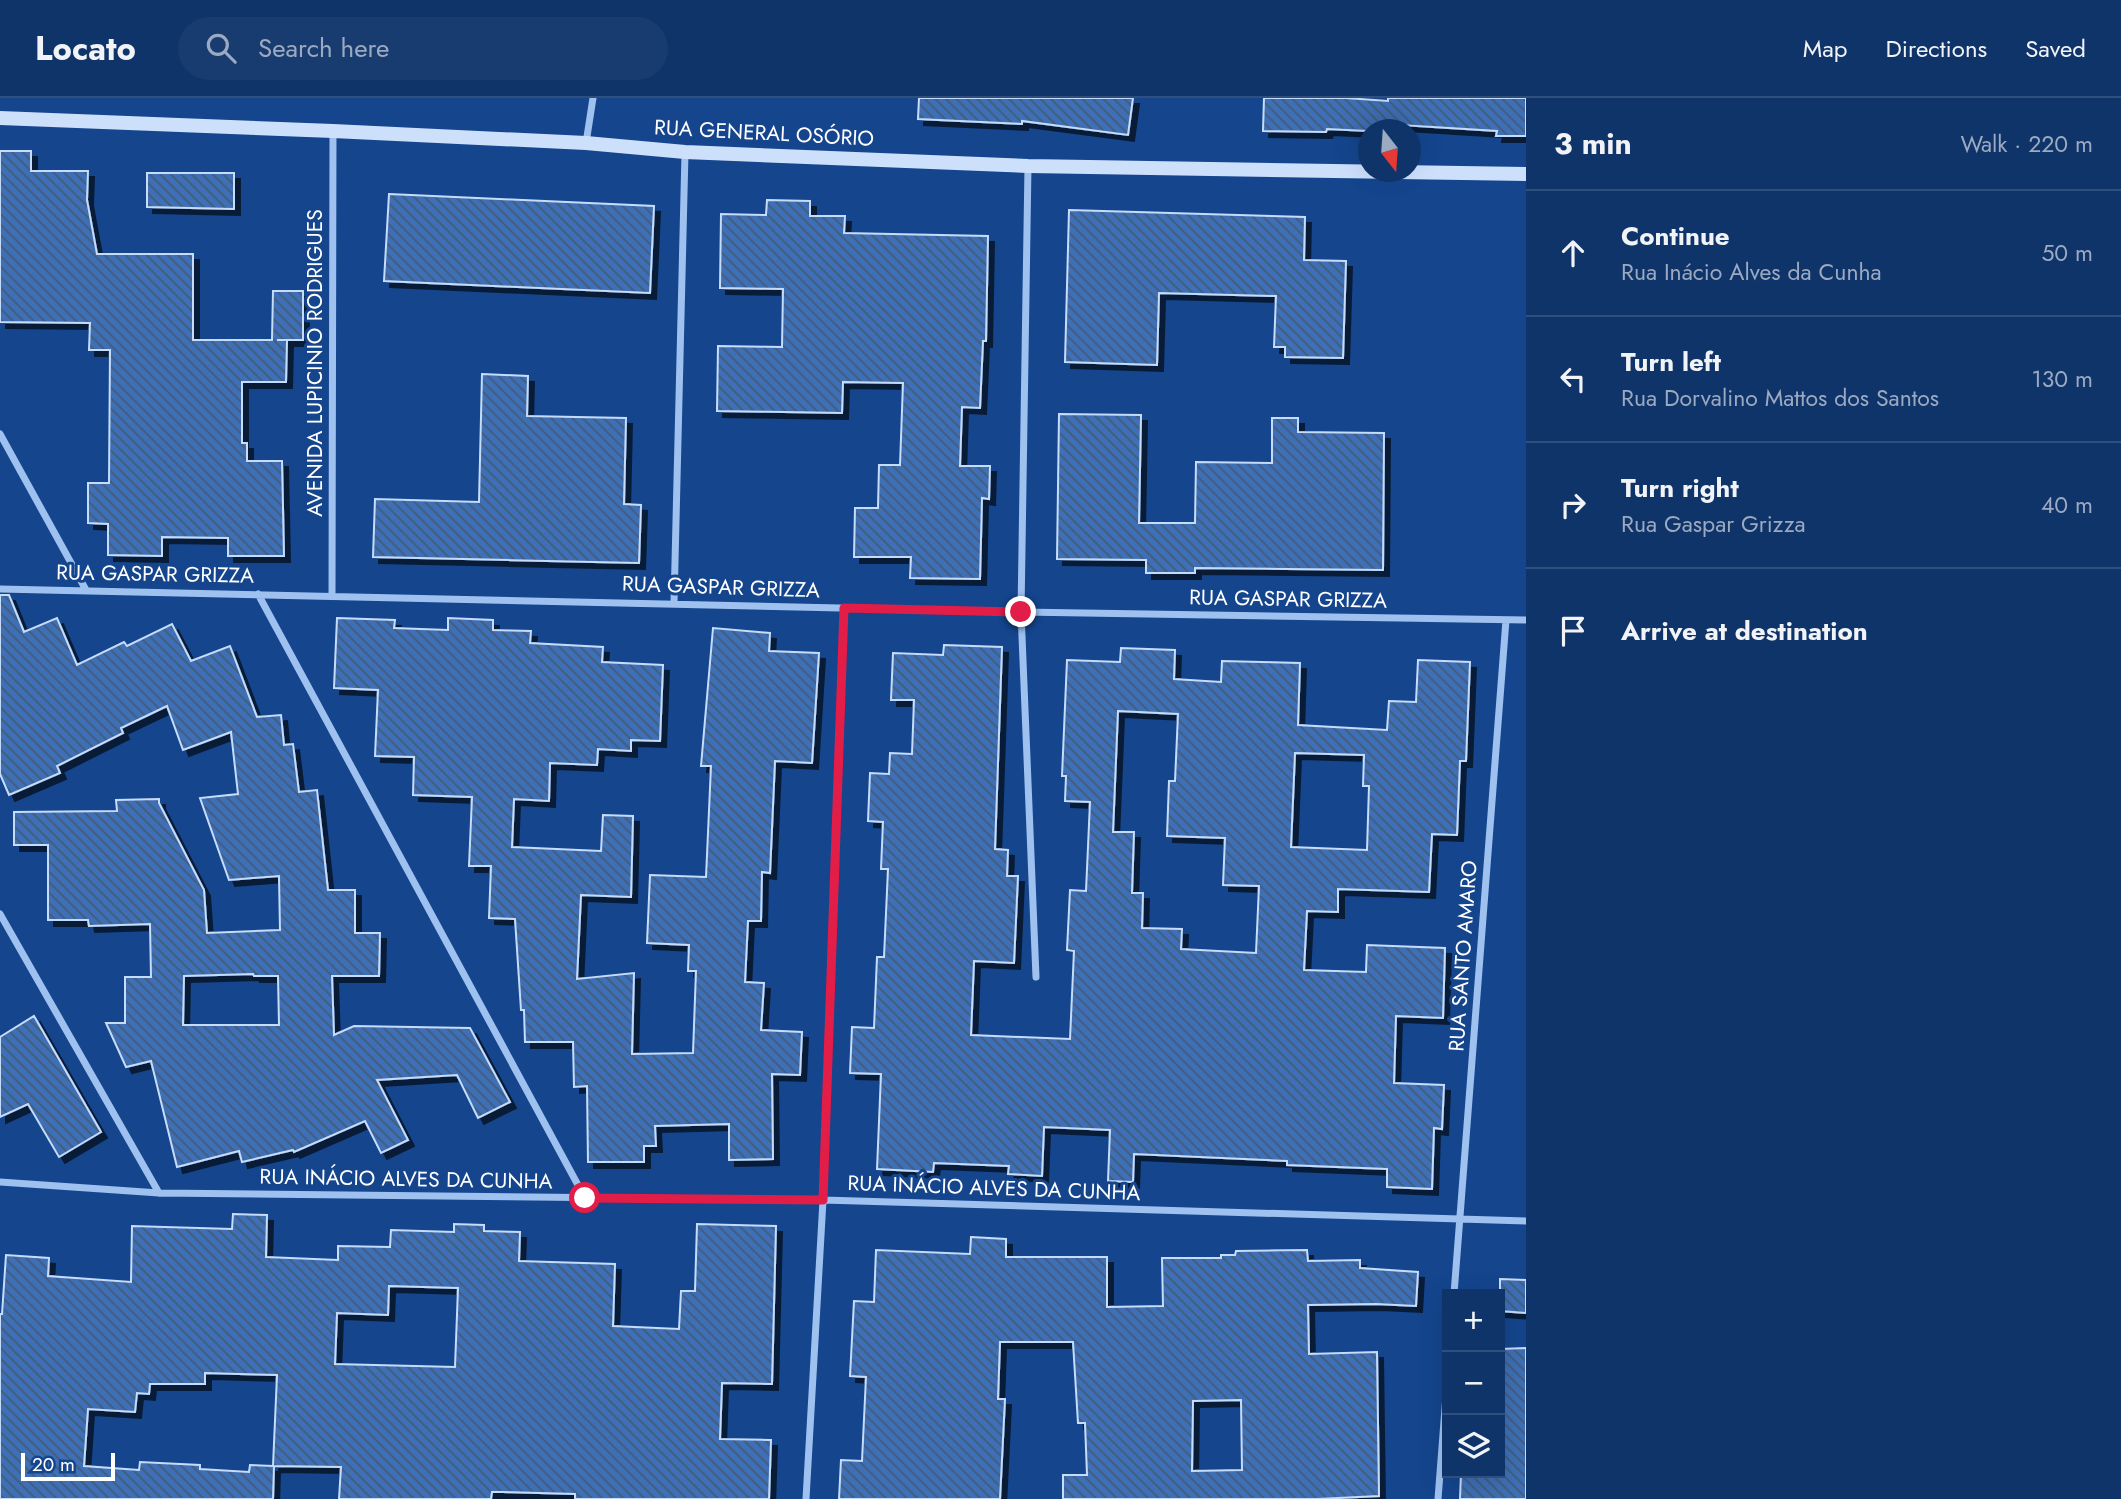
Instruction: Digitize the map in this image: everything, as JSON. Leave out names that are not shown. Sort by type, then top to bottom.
[{"type":"street","points":[[586,143],[593,98]]},
{"type":"street","name":"RUA GENERAL OSÓRIO","points":[[0,118],[333,131],[586,143],[685,152],[1028,166],[1526,174]]},
{"type":"street","name":"AVENIDA LUPICINIO RODRIGUES","points":[[332,596],[333,131]]},
{"type":"street","points":[[674,603],[685,152]]},
{"type":"street","points":[[1028,166],[1021,612],[1036,977]]},
{"type":"street","points":[[0,435],[86,590]]},
{"type":"street","name":"RUA GASPAR GRIZZA","points":[[0,589],[1526,621]]},
{"type":"street","points":[[258,594],[585,1198]]},
{"type":"street","points":[[806,1499],[823,1200],[844,608]]},
{"type":"street","name":"RUA SANTO AMARO","points":[[1454,1289],[1506,620]]},
{"type":"street","points":[[0,914],[159,1193]]},
{"type":"street","name":"RUA INÁCIO ALVES DA CUNHA","points":[[0,1182],[159,1193],[823,1200],[1526,1221]]},
{"type":"street","points":[[1438,1499],[1444,1415]]},
{"type":"building","points":[[919,98],[1133,98],[1128,135],[1022,121],[1022,124],[918,119]]},
{"type":"building","points":[[1264,98],[1388,101],[1388,98],[1526,98],[1526,136],[1496,136],[1497,131],[1421,126],[1421,119],[1358,119],[1358,131],[1263,131]]},
{"type":"building","points":[[0,151],[31,151],[31,171],[88,171],[87,200],[97,254],[193,254],[193,340],[272,340],[273,291],[303,291],[303,340],[287,340],[286,382],[242,382],[242,443],[247,443],[247,461],[282,461],[284,556],[228,556],[228,538],[162,537],[162,556],[108,555],[108,524],[88,523],[88,483],[109,483],[110,350],[89,350],[90,323],[0,322]]},
{"type":"building","points":[[147,173],[234,173],[234,209],[147,207]]},
{"type":"building","points":[[389,194],[654,206],[650,293],[384,281]]},
{"type":"building","points":[[767,200],[810,201],[810,216],[845,216],[844,233],[988,236],[986,341],[983,341],[980,408],[962,407],[960,466],[990,466],[989,499],[982,498],[980,579],[910,578],[911,557],[854,557],[855,508],[878,508],[879,465],[900,465],[903,383],[843,382],[842,413],[717,411],[718,346],[782,347],[783,289],[720,288],[721,214],[766,215]]},
{"type":"building","points":[[1069,210],[1305,217],[1304,260],[1346,261],[1343,358],[1285,357],[1285,347],[1274,347],[1276,296],[1159,293],[1157,365],[1065,362]]},
{"type":"building","points":[[482,374],[528,376],[527,416],[626,418],[624,504],[641,505],[639,563],[373,557],[375,499],[479,502]]},
{"type":"building","points":[[1059,414],[1141,415],[1139,523],[1195,523],[1196,462],[1272,463],[1272,418],[1298,418],[1298,432],[1384,433],[1383,570],[1195,568],[1195,573],[1146,573],[1146,560],[1057,559]]},
{"type":"building","points":[[0,595],[9,595],[24,632],[57,618],[77,665],[124,642],[127,646],[172,624],[191,661],[230,646],[257,717],[281,715],[284,745],[293,744],[299,792],[317,790],[328,890],[355,890],[355,933],[380,933],[379,976],[332,976],[334,1035],[354,1026],[470,1028],[510,1102],[478,1118],[457,1075],[377,1080],[408,1140],[381,1153],[365,1121],[294,1152],[293,1150],[242,1162],[239,1151],[177,1167],[151,1061],[126,1067],[106,1023],[125,1023],[125,977],[151,977],[150,924],[89,926],[88,920],[48,920],[48,845],[14,845],[14,812],[117,811],[116,800],[159,799],[204,890],[207,933],[280,930],[279,876],[229,880],[200,798],[238,794],[231,732],[183,750],[167,706],[121,728],[123,733],[57,766],[60,773],[9,795],[0,774]],"holes":[[[184,976],[278,976],[279,1025],[183,1025]]]},
{"type":"building","points":[[337,618],[395,620],[394,628],[448,630],[448,618],[493,620],[493,630],[531,631],[530,643],[603,647],[602,662],[663,665],[660,741],[631,740],[631,751],[598,749],[597,765],[550,763],[549,801],[514,799],[512,847],[601,851],[603,815],[633,816],[631,897],[581,895],[577,979],[634,973],[632,1054],[693,1053],[696,971],[688,971],[689,945],[647,943],[650,875],[706,877],[711,766],[701,766],[713,628],[770,633],[769,651],[819,653],[812,763],[775,761],[770,873],[762,872],[761,921],[748,921],[745,982],[764,983],[761,1030],[802,1032],[800,1075],[772,1074],[773,1159],[729,1160],[729,1124],[655,1126],[656,1146],[644,1146],[644,1162],[588,1162],[587,1086],[574,1087],[573,1042],[525,1042],[515,919],[489,918],[491,866],[469,866],[472,797],[413,795],[414,757],[375,756],[378,690],[334,688]]},
{"type":"building","points":[[944,645],[1002,647],[995,849],[1008,850],[1007,876],[1018,876],[1014,963],[974,961],[971,1035],[1070,1039],[1074,951],[1067,950],[1070,890],[1086,891],[1090,802],[1065,801],[1066,776],[1062,776],[1067,660],[1120,662],[1121,648],[1175,650],[1174,679],[1221,682],[1222,661],[1300,663],[1298,725],[1387,730],[1389,701],[1416,702],[1418,660],[1470,662],[1466,761],[1460,761],[1457,835],[1432,834],[1429,892],[1338,889],[1338,912],[1307,911],[1304,970],[1366,972],[1367,945],[1445,948],[1443,1018],[1396,1016],[1394,1083],[1444,1085],[1442,1129],[1434,1128],[1432,1189],[1387,1187],[1387,1169],[1134,1154],[1133,1182],[1108,1181],[1110,1130],[1044,1127],[1042,1176],[1008,1174],[1009,1166],[934,1163],[933,1172],[877,1169],[881,1074],[850,1073],[852,1027],[874,1028],[877,957],[884,957],[888,869],[881,869],[883,822],[868,821],[870,773],[889,774],[890,753],[912,754],[914,700],[891,700],[893,653],[943,655]],"holes":[[[1118,711],[1178,714],[1175,781],[1169,781],[1167,836],[1225,838],[1223,885],[1259,886],[1256,953],[1181,949],[1182,929],[1142,928],[1143,893],[1132,893],[1134,832],[1113,832]],[[1295,753],[1364,755],[1363,786],[1369,786],[1367,850],[1291,847]]]},
{"type":"building","points":[[34,1016],[101,1132],[59,1157],[28,1104],[0,1117],[0,1037]]},
{"type":"building","points":[[233,1214],[267,1215],[266,1257],[338,1260],[338,1246],[390,1247],[391,1230],[454,1232],[454,1224],[484,1225],[484,1231],[520,1232],[519,1261],[615,1264],[613,1326],[679,1329],[681,1291],[695,1291],[697,1224],[776,1226],[772,1384],[722,1383],[720,1439],[771,1440],[769,1499],[575,1499],[575,1494],[492,1492],[491,1499],[339,1499],[341,1467],[274,1466],[273,1499],[0,1499],[0,1314],[6,1255],[49,1258],[48,1276],[131,1282],[132,1226],[232,1229]],"holes":[[[389,1286],[458,1288],[455,1367],[335,1364],[337,1313],[388,1315]],[[205,1373],[277,1375],[273,1466],[250,1465],[249,1472],[200,1469],[200,1465],[140,1462],[139,1470],[84,1466],[88,1409],[135,1412],[137,1393],[149,1394],[150,1384],[205,1384]]]},
{"type":"building","points":[[971,1237],[1006,1239],[1006,1257],[1107,1257],[1107,1307],[1163,1306],[1162,1258],[1221,1258],[1221,1255],[1235,1255],[1236,1251],[1307,1250],[1308,1261],[1360,1260],[1360,1268],[1418,1272],[1416,1306],[1308,1305],[1309,1354],[1377,1352],[1379,1496],[1318,1499],[1063,1499],[1063,1475],[1087,1475],[1085,1423],[1078,1423],[1073,1342],[1000,1342],[998,1399],[1005,1399],[1000,1499],[839,1499],[841,1460],[862,1461],[866,1377],[850,1376],[854,1301],[874,1302],[876,1250],[970,1254]],"holes":[[[1241,1400],[1242,1470],[1192,1471],[1193,1401]]]},
{"type":"building","points":[[1500,1279],[1526,1280],[1526,1313],[1505,1311],[1505,1289],[1500,1289]]},
{"type":"building","points":[[1526,1348],[1526,1499],[1460,1499],[1461,1478],[1505,1478],[1505,1349]]},
{"type":"route","points":[[585,1198],[823,1200],[844,608],[1021,612]]}]
